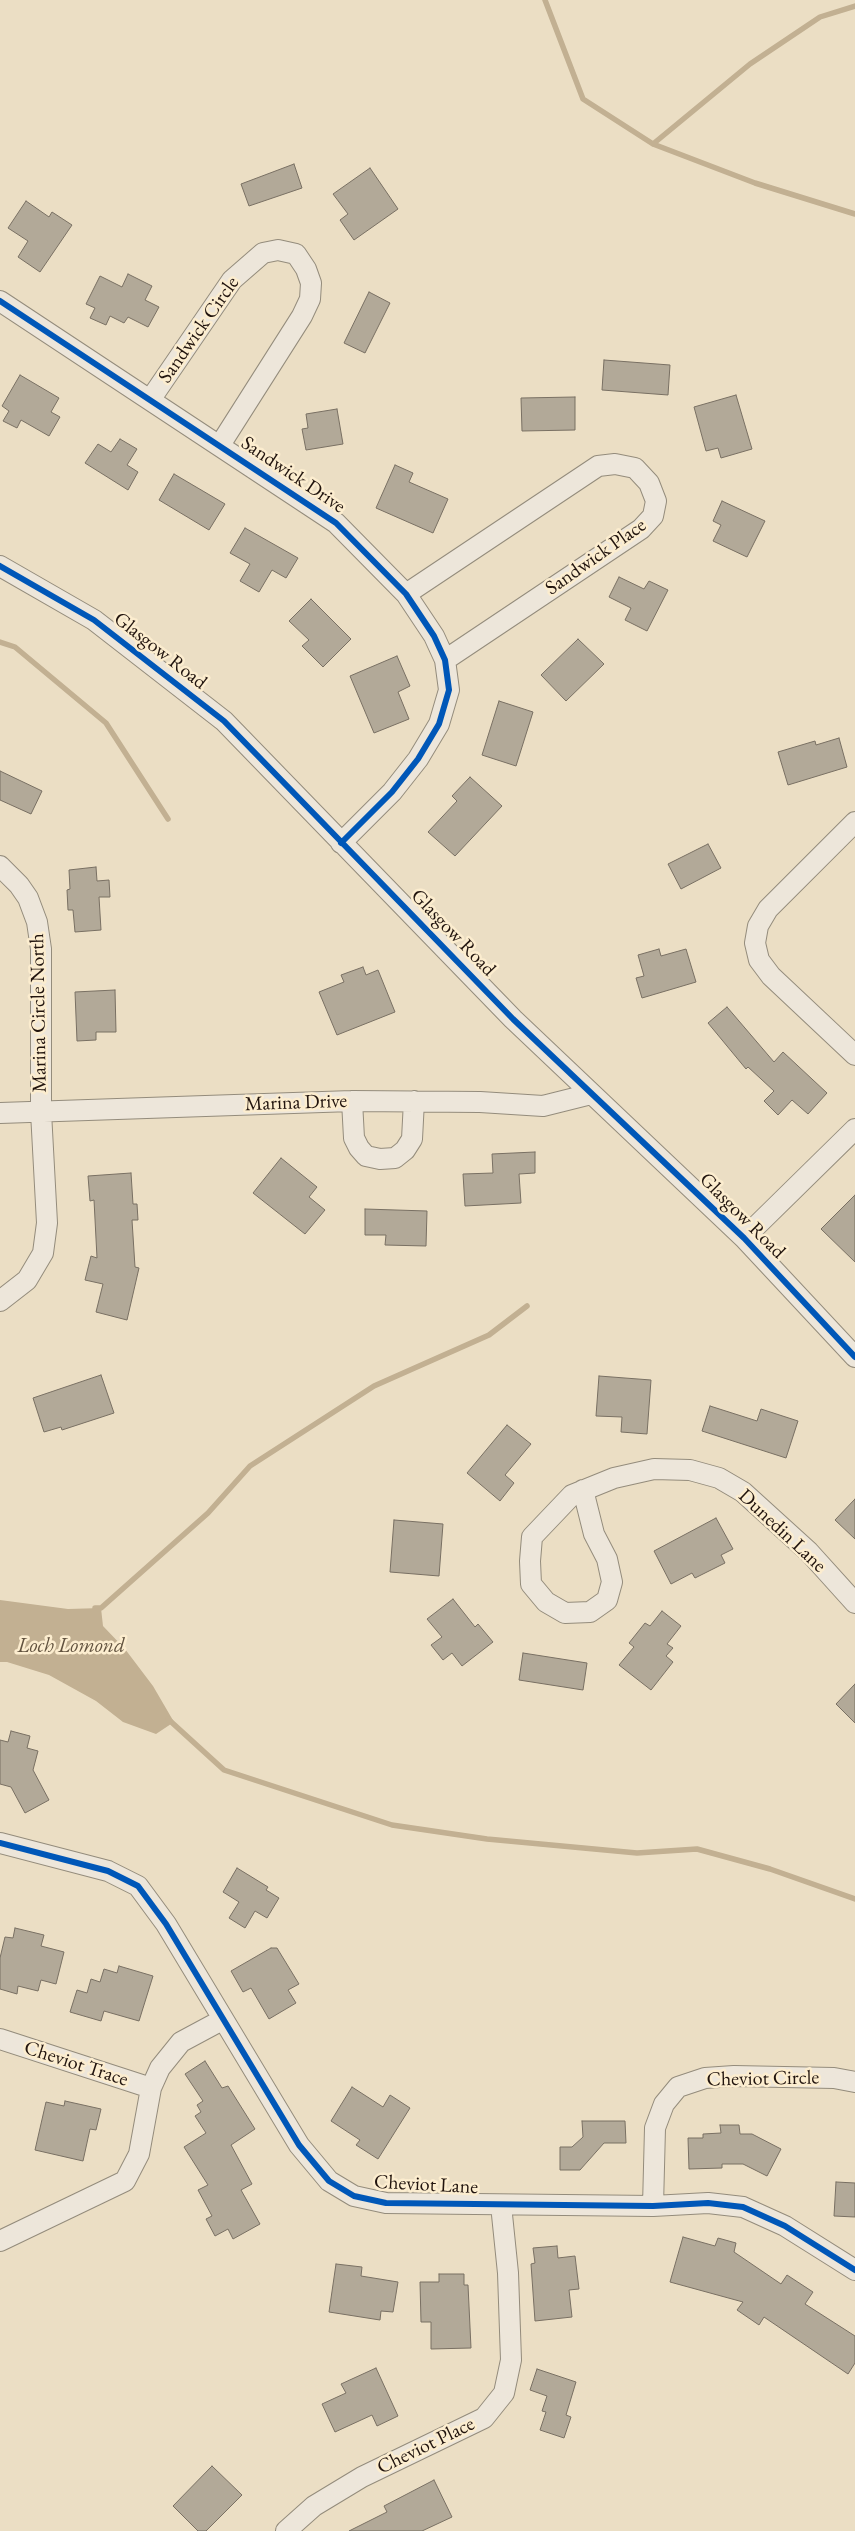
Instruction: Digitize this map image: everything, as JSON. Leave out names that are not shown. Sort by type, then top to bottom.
[{"type":"street","name":"Sandwick Circle","points":[[150,400],[232,280],[263,253],[278,250],[296,254],[306,269],[311,283],[310,300],[302,316],[220,445]]},
{"type":"street","name":"Sandwick Drive","points":[[0,301],[220,445],[336,524],[406,594],[434,636],[446,660],[449,690],[439,724],[418,758],[392,792],[341,843]]},
{"type":"street","name":"Sandwick Place","points":[[406,594],[598,466],[615,464],[634,468],[649,483],[656,501],[653,516],[642,529],[446,660]]},
{"type":"street","name":"Glasgow Road","points":[[0,566],[94,620],[224,721],[513,1019],[744,1238],[855,1357]]},
{"type":"street","points":[[855,822],[768,909],[758,926],[755,943],[759,960],[771,976],[855,1055]]},
{"type":"street","name":"Marina Circle North","points":[[0,866],[19,885],[28,898],[37,922],[41,949],[41,1112],[46,1223],[43,1253],[27,1280],[0,1301]]},
{"type":"street","name":"Marina Drive","points":[[0,1113],[352,1101],[414,1101],[544,1106],[591,1094]]},
{"type":"street","points":[[352,1101],[354,1138],[366,1156],[380,1159],[394,1158],[405,1150],[412,1139],[414,1101]]},
{"type":"street","points":[[744,1238],[855,1130]]},
{"type":"street","name":"Dunedin Lane","points":[[583,1490],[594,1534],[606,1559],[612,1582],[607,1600],[590,1612],[565,1613],[546,1602],[531,1584],[532,1537],[572,1495],[583,1490],[614,1478],[654,1469],[690,1470],[719,1478],[743,1492],[786,1530],[855,1603]]},
{"type":"street","name":"Cheviot Lane","points":[[0,1843],[108,1870],[138,1886],[166,1924],[298,2145],[330,2181],[354,2196],[386,2203],[653,2206],[708,2203],[743,2207],[785,2226],[855,2270]]},
{"type":"street","points":[[0,2241],[125,2181],[139,2154],[151,2088],[160,2068],[181,2042],[222,2020]]},
{"type":"street","name":"Cheviot Trace","points":[[0,2040],[151,2088]]},
{"type":"street","name":"Cheviot Circle","points":[[653,2206],[655,2128],[664,2104],[678,2087],[705,2078],[734,2076],[834,2078],[855,2082]]},
{"type":"street","name":"Cheviot Place","points":[[286,2531],[314,2506],[362,2477],[484,2418],[504,2393],[511,2360],[508,2273],[501,2205]]},
{"type":"water","name":"Loch Lomond","points":[[0,1600],[68,1609],[101,1608],[103,1626],[125,1649],[153,1686],[174,1722],[156,1734],[123,1722],[96,1701],[49,1675],[7,1662],[0,1662]]},
{"type":"building","points":[[294,164],[302,188],[249,206],[241,184]]},
{"type":"building","points":[[370,168],[398,209],[354,240],[340,220],[348,214],[333,194]]},
{"type":"building","points":[[26,201],[49,217],[52,212],[72,225],[40,272],[18,257],[28,241],[8,228]]},
{"type":"building","points":[[128,274],[152,286],[145,300],[159,307],[148,327],[128,317],[124,323],[110,316],[106,325],[90,318],[95,308],[86,304],[100,276],[122,287]]},
{"type":"building","points":[[369,292],[390,303],[365,353],[344,343]]},
{"type":"building","points":[[604,360],[670,365],[668,395],[602,390]]},
{"type":"building","points":[[20,375],[59,398],[51,412],[60,417],[49,436],[21,420],[17,428],[3,421],[9,411],[2,406]]},
{"type":"building","points":[[736,395],[752,449],[721,458],[718,448],[706,451],[694,407]]},
{"type":"building","points":[[575,397],[575,430],[522,431],[521,398]]},
{"type":"building","points":[[337,409],[343,444],[306,450],[302,429],[308,428],[306,414]]},
{"type":"building","points":[[120,439],[137,449],[127,465],[138,472],[128,490],[85,463],[98,444],[111,452]]},
{"type":"building","points":[[395,465],[413,473],[409,482],[448,499],[433,533],[376,508]]},
{"type":"building","points":[[174,474],[225,504],[209,530],[159,500]]},
{"type":"building","points":[[722,501],[765,521],[747,557],[713,541],[721,525],[713,521]]},
{"type":"building","points":[[245,528],[298,558],[286,578],[272,570],[259,592],[240,581],[250,564],[230,553]]},
{"type":"building","points":[[619,577],[644,589],[649,581],[668,590],[647,631],[625,620],[631,608],[609,597]]},
{"type":"building","points":[[311,599],[351,639],[323,667],[302,646],[309,640],[289,621]]},
{"type":"building","points":[[578,639],[604,664],[566,701],[541,675]]},
{"type":"building","points":[[397,656],[410,686],[398,692],[409,719],[374,733],[350,676]]},
{"type":"building","points":[[499,701],[533,712],[516,766],[482,755]]},
{"type":"building","points":[[839,738],[847,767],[788,785],[778,752],[815,741],[816,745]]},
{"type":"building","points":[[0,771],[42,791],[31,814],[0,800]]},
{"type":"building","points":[[470,777],[502,806],[455,856],[428,832],[457,801],[452,796]]},
{"type":"building","points":[[708,844],[721,868],[681,889],[668,864]]},
{"type":"building","points":[[96,867],[97,881],[109,880],[110,897],[99,897],[101,930],[75,932],[73,910],[68,910],[69,870]]},
{"type":"building","points":[[659,949],[661,956],[686,949],[696,982],[642,998],[636,978],[644,976],[638,955]]},
{"type":"building","points":[[363,967],[366,975],[378,970],[395,1012],[337,1035],[319,992],[344,982],[341,975]]},
{"type":"building","points":[[115,990],[116,1032],[96,1032],[96,1040],[77,1041],[75,992]]},
{"type":"building","points":[[727,1007],[774,1062],[783,1052],[827,1093],[808,1114],[792,1100],[778,1115],[764,1101],[774,1091],[748,1067],[746,1069],[708,1023]]},
{"type":"building","points":[[535,1152],[535,1173],[519,1174],[521,1203],[465,1206],[463,1174],[493,1173],[492,1154]]},
{"type":"building","points":[[281,1158],[317,1187],[309,1197],[325,1210],[305,1234],[253,1193]]},
{"type":"building","points":[[131,1173],[133,1204],[137,1204],[138,1220],[132,1220],[135,1267],[139,1268],[127,1320],[96,1312],[103,1284],[85,1280],[91,1256],[97,1258],[94,1200],[90,1201],[88,1176]]},
{"type":"building","points":[[855,1195],[855,1262],[821,1229]]},
{"type":"building","points":[[365,1209],[427,1211],[426,1246],[385,1245],[386,1235],[365,1235]]},
{"type":"building","points":[[101,1375],[114,1413],[62,1430],[61,1427],[44,1432],[33,1398]]},
{"type":"building","points":[[599,1376],[651,1380],[647,1434],[621,1432],[622,1417],[596,1416]]},
{"type":"building","points":[[710,1406],[757,1421],[761,1409],[798,1421],[786,1458],[702,1431]]},
{"type":"building","points":[[507,1425],[531,1444],[505,1475],[514,1483],[500,1501],[467,1473]]},
{"type":"building","points":[[855,1499],[855,1539],[835,1520]]},
{"type":"building","points":[[716,1518],[733,1549],[721,1555],[725,1563],[695,1578],[692,1573],[671,1584],[654,1551]]},
{"type":"building","points":[[394,1520],[443,1524],[439,1576],[390,1572]]},
{"type":"building","points":[[453,1599],[475,1627],[478,1624],[493,1642],[462,1666],[452,1653],[443,1660],[431,1645],[442,1637],[427,1619]]},
{"type":"building","points":[[662,1611],[681,1626],[667,1644],[673,1648],[666,1656],[673,1662],[651,1690],[619,1665],[634,1647],[629,1643],[645,1623],[650,1626]]},
{"type":"building","points":[[523,1653],[587,1663],[583,1690],[519,1680]]},
{"type":"building","points":[[855,1684],[855,1723],[836,1704]]},
{"type":"building","points":[[11,1731],[30,1736],[27,1748],[38,1751],[33,1770],[49,1800],[25,1813],[11,1787],[0,1784],[0,1740],[8,1742]]},
{"type":"building","points":[[237,1868],[268,1887],[266,1890],[279,1898],[267,1918],[255,1911],[245,1928],[229,1918],[239,1902],[223,1892]]},
{"type":"building","points":[[15,1928],[44,1935],[41,1946],[64,1952],[56,1984],[41,1980],[38,1991],[18,1986],[17,1994],[0,1989],[0,1958],[5,1937],[13,1938]]},
{"type":"building","points":[[271,1948],[277,1948],[299,1984],[288,1990],[296,2003],[269,2019],[251,1988],[243,1992],[231,1971]]},
{"type":"building","points":[[119,1966],[153,1976],[139,2021],[104,2011],[101,2021],[70,2012],[77,1990],[87,1993],[91,1979],[100,1982],[104,1969],[117,1973]]},
{"type":"building","points":[[205,2061],[222,2088],[228,2086],[255,2129],[231,2145],[252,2184],[241,2190],[260,2224],[233,2239],[228,2229],[215,2236],[206,2219],[212,2216],[198,2190],[208,2185],[184,2147],[206,2133],[195,2116],[201,2112],[197,2105],[203,2101],[185,2074]]},
{"type":"building","points":[[352,2087],[383,2107],[390,2095],[410,2108],[378,2159],[356,2145],[360,2140],[331,2121]]},
{"type":"building","points":[[65,2101],[101,2109],[96,2130],[90,2129],[83,2161],[35,2150],[46,2102],[64,2106]]},
{"type":"building","points":[[582,2121],[625,2121],[626,2143],[604,2143],[580,2170],[560,2170],[560,2147],[572,2147],[583,2137]]},
{"type":"building","points":[[720,2125],[739,2125],[740,2134],[752,2134],[781,2149],[767,2176],[743,2164],[722,2164],[722,2168],[689,2169],[688,2138],[703,2138],[703,2134],[721,2133]]},
{"type":"building","points":[[836,2182],[855,2183],[855,2217],[834,2216]]},
{"type":"building","points":[[683,2237],[715,2246],[718,2238],[736,2243],[734,2252],[781,2284],[787,2275],[813,2292],[805,2304],[855,2336],[855,2363],[848,2374],[764,2317],[759,2325],[737,2310],[743,2302],[670,2282]]},
{"type":"building","points":[[557,2246],[558,2258],[575,2256],[579,2289],[569,2290],[572,2317],[535,2321],[531,2264],[535,2263],[533,2248]]},
{"type":"building","points":[[336,2264],[362,2267],[361,2276],[398,2282],[393,2312],[381,2311],[380,2320],[329,2312]]},
{"type":"building","points":[[439,2274],[464,2274],[464,2285],[468,2285],[471,2348],[431,2349],[431,2322],[421,2322],[420,2282],[439,2282]]},
{"type":"building","points":[[376,2368],[398,2416],[377,2426],[372,2415],[335,2432],[322,2404],[346,2393],[341,2384]]},
{"type":"building","points":[[537,2369],[576,2382],[566,2415],[571,2417],[564,2438],[540,2430],[546,2412],[542,2411],[547,2396],[530,2390]]},
{"type":"building","points":[[212,2466],[242,2495],[206,2531],[198,2531],[173,2506]]},
{"type":"building","points":[[434,2480],[452,2517],[422,2531],[349,2531],[387,2512],[384,2506]]},
{"type":"waterway","points":[[545,0],[583,99],[653,144],[755,183],[855,214]]},
{"type":"waterway","points":[[653,144],[750,64],[820,17],[855,6]]},
{"type":"waterway","points":[[0,642],[15,647],[106,723],[168,819]]},
{"type":"waterway","points":[[95,1608],[101,1608],[208,1513],[250,1466],[374,1386],[489,1335],[527,1306]]},
{"type":"waterway","points":[[168,1719],[224,1770],[392,1825],[487,1839],[637,1853],[697,1849],[770,1869],[855,1899]]},
{"type":"cycle path","points":[[0,301],[336,523],[406,594],[434,636],[445,660],[449,690],[439,724],[418,759],[392,792],[341,843]]},
{"type":"cycle path","points":[[0,566],[94,620],[224,721],[513,1019],[744,1238],[855,1357]]},
{"type":"cycle path","points":[[0,1843],[108,1871],[138,1886],[166,1924],[299,2145],[329,2181],[354,2196],[386,2203],[653,2206],[708,2203],[743,2207],[785,2226],[855,2270]]}]
